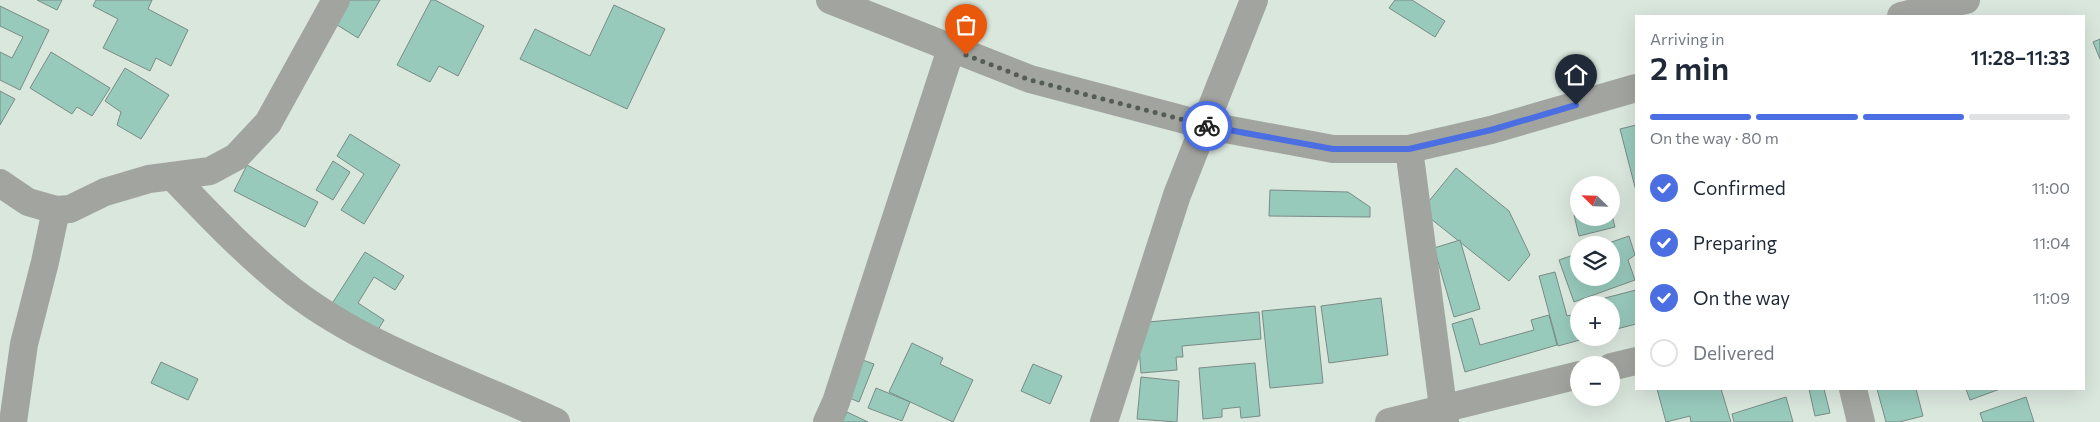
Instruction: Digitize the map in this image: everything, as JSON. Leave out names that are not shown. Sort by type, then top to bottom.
[{"type":"street","points":[[0,183],[28,202],[56,210],[70,209],[105,192],[149,179],[210,171],[236,157],[268,123],[336,0]]},
{"type":"street","points":[[830,0],[1030,80],[1204,126],[1333,149],[1409,149],[1491,130],[1635,88]]},
{"type":"street","points":[[1104,422],[1177,195],[1254,0]]},
{"type":"street","points":[[1910,15],[1937,12],[1966,0]]},
{"type":"street","points":[[826,422],[836,402],[950,49]]},
{"type":"street","points":[[1409,149],[1444,416]]},
{"type":"street","points":[[172,176],[229,236],[294,292],[390,349],[502,396],[556,422]]},
{"type":"street","points":[[13,422],[24,344],[56,210]]},
{"type":"street","points":[[1620,365],[1635,361]]},
{"type":"street","points":[[1389,422],[1444,416],[1570,378]]},
{"type":"street","points":[[1852,390],[1861,422]]},
{"type":"building","points":[[37,0],[62,0],[57,10]]},
{"type":"building","points":[[96,0],[152,0],[148,9],[188,30],[171,66],[156,58],[150,71],[103,48],[118,19],[93,6]]},
{"type":"building","points":[[348,0],[380,0],[358,38],[334,23]]},
{"type":"building","points":[[431,0],[435,0],[484,26],[458,76],[439,66],[430,82],[397,65]]},
{"type":"building","points":[[1395,0],[1412,0],[1445,21],[1435,37],[1389,8]]},
{"type":"building","points":[[614,5],[665,29],[627,109],[520,59],[535,29],[590,56]]},
{"type":"building","points":[[0,6],[49,30],[20,90],[0,80],[0,52],[12,58],[23,37],[0,26]]},
{"type":"building","points":[[2100,39],[2100,59],[2093,42]]},
{"type":"building","points":[[51,52],[110,88],[92,116],[77,107],[72,114],[30,88]]},
{"type":"building","points":[[125,68],[169,95],[141,139],[117,125],[121,112],[105,101]]},
{"type":"building","points":[[0,91],[15,99],[0,125]]},
{"type":"building","points":[[1635,125],[1635,187],[1620,129]]},
{"type":"building","points":[[350,134],[400,165],[364,224],[341,210],[364,174],[337,156]]},
{"type":"building","points":[[333,161],[350,172],[333,200],[316,190]]},
{"type":"building","points":[[247,165],[318,202],[305,227],[234,191]]},
{"type":"building","points":[[1456,168],[1509,211],[1530,255],[1509,281],[1421,211]]},
{"type":"building","points":[[1270,190],[1348,192],[1370,207],[1370,217],[1269,216]]},
{"type":"building","points":[[1577,226],[1615,226],[1615,227],[1579,236]]},
{"type":"building","points":[[1629,236],[1635,255],[1628,260],[1635,280],[1620,285],[1620,239]]},
{"type":"building","points":[[1460,240],[1480,309],[1454,317],[1434,248]]},
{"type":"building","points":[[365,252],[404,276],[395,290],[374,277],[358,303],[384,320],[373,338],[328,310]]},
{"type":"building","points":[[1570,256],[1570,286],[1618,286],[1591,296],[1572,296],[1559,260]]},
{"type":"building","points":[[1555,272],[1567,316],[1570,315],[1570,343],[1558,346],[1539,276]]},
{"type":"building","points":[[1635,290],[1635,324],[1620,328],[1620,296],[1613,296]]},
{"type":"building","points":[[1381,298],[1388,355],[1329,363],[1321,306]]},
{"type":"building","points":[[1315,306],[1323,383],[1270,388],[1262,311]]},
{"type":"building","points":[[1259,312],[1261,339],[1182,346],[1183,357],[1176,357],[1177,370],[1141,373],[1137,323]]},
{"type":"building","points":[[1549,315],[1557,345],[1465,372],[1452,324],[1472,318],[1480,345],[1534,330],[1531,320]]},
{"type":"building","points":[[912,343],[943,358],[940,364],[973,380],[953,422],[889,392]]},
{"type":"building","points":[[857,358],[874,364],[859,402],[842,395]]},
{"type":"building","points":[[161,362],[198,379],[188,400],[151,383]]},
{"type":"building","points":[[1255,363],[1260,416],[1241,418],[1240,407],[1222,409],[1222,417],[1203,419],[1199,368]]},
{"type":"building","points":[[1033,364],[1062,376],[1050,404],[1021,391]]},
{"type":"building","points":[[1141,377],[1179,381],[1177,422],[1137,419]]},
{"type":"building","points":[[876,388],[910,402],[902,421],[868,408]]},
{"type":"building","points":[[1657,390],[1721,390],[1731,422],[1691,422],[1690,416],[1666,422]]},
{"type":"building","points":[[1809,390],[1824,390],[1830,413],[1815,416]]},
{"type":"building","points":[[1877,390],[1916,390],[1923,416],[1899,422],[1886,422]]},
{"type":"building","points":[[1966,390],[1997,390],[1970,400]]},
{"type":"building","points":[[1786,397],[1793,422],[1734,422],[1732,414]]},
{"type":"building","points":[[2026,397],[2034,422],[1983,422],[1980,413]]},
{"type":"building","points":[[847,412],[868,422],[842,422]]},
{"type":"way so far","points":[[966,55],[1030,80],[1207,126]]},
{"type":"route","points":[[1207,126],[1333,149],[1409,149],[1491,130],[1576,105]]}]
